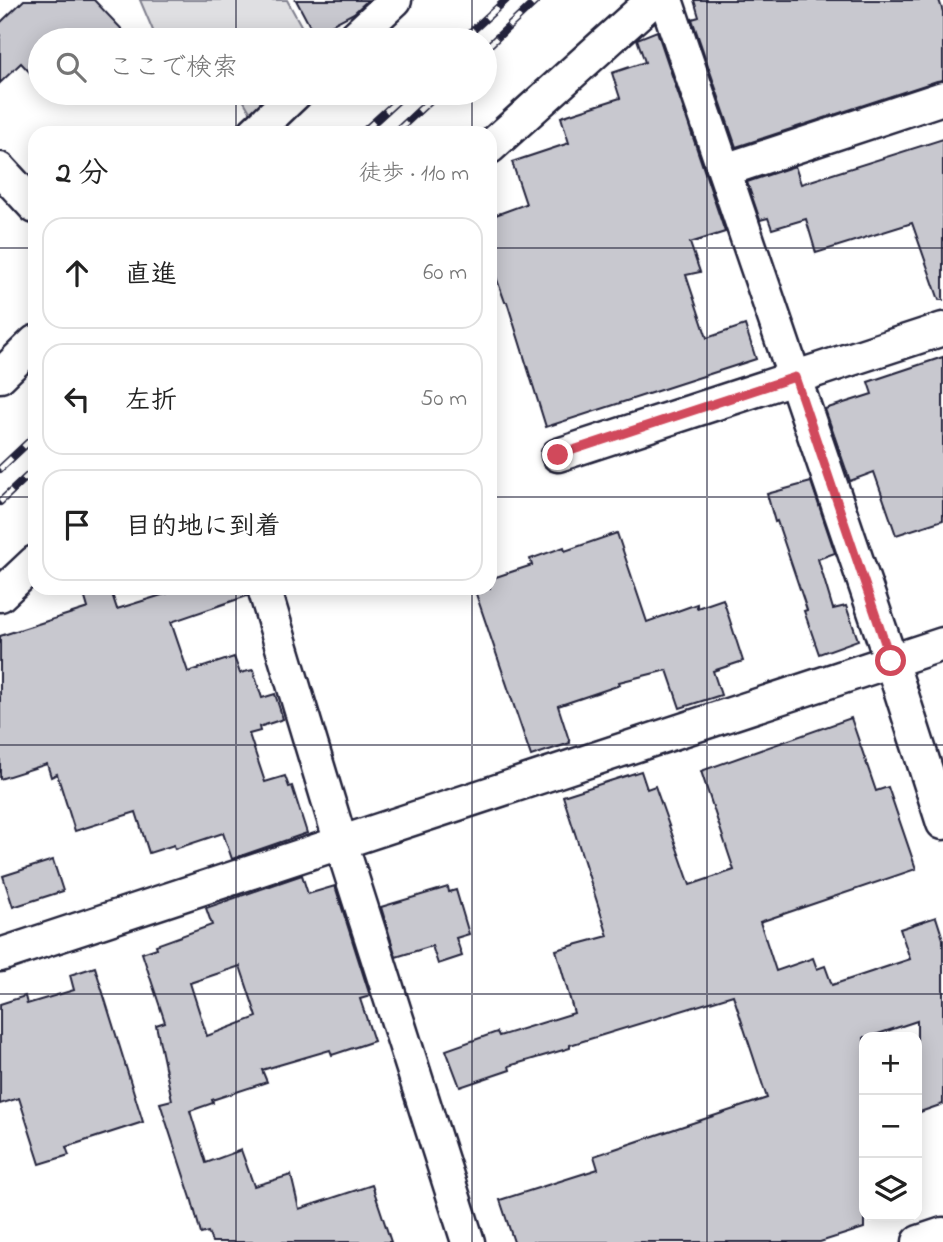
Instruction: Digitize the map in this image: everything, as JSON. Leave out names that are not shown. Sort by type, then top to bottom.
[{"type":"street","points":[[365,28],[395,0]]},
{"type":"street","points":[[497,141],[653,0]]},
{"type":"street","points":[[666,0],[891,661],[943,823]]},
{"type":"street","points":[[725,170],[943,98]]},
{"type":"street","points":[[261,126],[283,105]]},
{"type":"street","points":[[0,169],[28,199]]},
{"type":"street","points":[[558,455],[943,329]]},
{"type":"street","points":[[0,376],[28,349]]},
{"type":"street","points":[[0,595],[28,569]]},
{"type":"street","points":[[266,595],[341,843],[468,1242]]},
{"type":"street","points":[[0,955],[943,644]]},
{"type":"street","points":[[919,1242],[943,1234]]},
{"type":"shaded area","points":[[140,0],[287,0],[302,28],[152,28]]},
{"type":"shaded area","points":[[246,105],[262,105],[252,115]]},
{"type":"building","points":[[24,0],[94,0],[121,28],[28,28],[28,70],[21,63],[0,83],[0,23]]},
{"type":"building","points":[[296,0],[368,0],[354,13],[325,28],[311,28]]},
{"type":"building","points":[[694,0],[939,0],[943,12],[943,80],[736,147],[692,19],[699,17]]},
{"type":"building","points":[[657,31],[725,232],[690,243],[700,272],[686,275],[707,338],[745,325],[756,359],[546,427],[507,302],[497,280],[497,214],[526,204],[512,162],[569,143],[561,117],[620,98],[612,73],[645,62],[637,39]]},
{"type":"building","points":[[943,139],[943,300],[939,300],[912,223],[816,253],[806,219],[772,229],[768,218],[760,220],[747,182],[795,166],[801,184]]},
{"type":"building","points":[[943,357],[943,520],[896,535],[874,472],[850,481],[825,409],[872,394],[868,382]]},
{"type":"building","points":[[811,482],[835,553],[818,559],[833,609],[846,606],[858,640],[819,654],[804,611],[807,610],[767,494]]},
{"type":"building","points":[[617,533],[647,622],[697,604],[697,608],[723,599],[743,661],[713,671],[721,695],[680,708],[667,670],[619,682],[620,685],[558,706],[570,743],[531,756],[476,595],[497,595],[497,577],[532,565],[530,559],[564,547],[565,551]]},
{"type":"building","points":[[84,595],[112,595],[117,609],[162,595],[247,595],[171,622],[188,672],[234,657],[240,673],[253,670],[262,698],[275,694],[283,719],[259,727],[260,731],[249,734],[265,782],[285,776],[289,787],[292,786],[307,833],[232,859],[223,833],[175,849],[174,845],[149,853],[136,812],[75,831],[57,774],[51,777],[47,764],[0,779],[0,636],[88,608]]},
{"type":"building","points":[[851,718],[876,791],[888,787],[916,869],[760,922],[776,971],[813,958],[817,969],[825,966],[832,985],[910,959],[900,929],[936,917],[943,939],[943,1104],[922,1111],[922,1032],[917,1032],[917,1021],[884,1032],[859,1032],[859,1221],[864,1221],[864,1228],[820,1242],[514,1242],[500,1200],[598,1169],[594,1156],[767,1098],[733,995],[570,1045],[570,1048],[509,1066],[510,1070],[460,1087],[446,1050],[497,1032],[499,1036],[574,1013],[556,950],[608,936],[563,796],[641,771],[647,789],[655,786],[690,885],[734,870],[701,771]]},
{"type":"building","points":[[53,860],[63,891],[13,907],[3,876]]},
{"type":"building","points":[[302,875],[308,894],[335,886],[370,996],[360,999],[374,1041],[332,1055],[330,1050],[262,1070],[267,1082],[212,1100],[213,1103],[190,1111],[206,1163],[241,1150],[254,1186],[291,1175],[299,1209],[372,1185],[391,1242],[212,1242],[208,1232],[201,1234],[160,1103],[172,1100],[156,1025],[165,1022],[142,953],[157,948],[156,945],[212,925],[206,908]],"holes":[[[240,966],[257,1017],[207,1036],[190,983]]]},
{"type":"building","points":[[448,887],[449,892],[456,890],[469,934],[456,938],[462,956],[438,964],[432,946],[396,957],[381,907]]},
{"type":"building","points":[[95,967],[143,1122],[66,1147],[69,1155],[40,1164],[19,1098],[0,1104],[0,1004],[25,996],[27,1004],[74,990],[70,975]]},
{"type":"railway","points":[[475,28],[506,0]]},
{"type":"railway","points":[[497,38],[537,0]]},
{"type":"railway","points":[[370,126],[393,105]]},
{"type":"railway","points":[[403,126],[425,105]]},
{"type":"railway","points":[[0,469],[28,443]]},
{"type":"railway","points":[[0,502],[28,476]]},
{"type":"route","points":[[558,455],[795,377],[891,661]]}]
